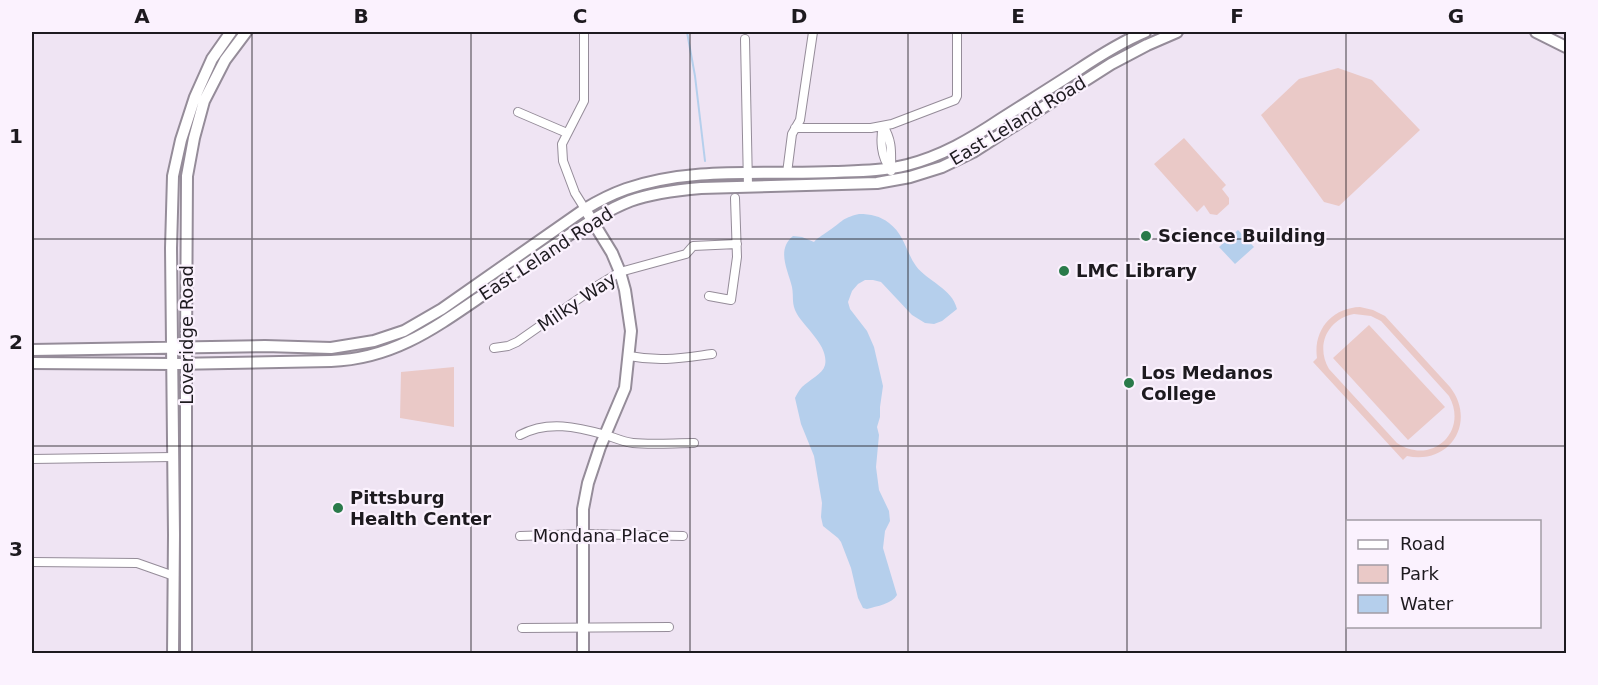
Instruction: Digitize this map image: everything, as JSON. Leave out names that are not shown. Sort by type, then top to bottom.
[{"type":"main road","name":"Loveridge Road","points":[[173,654],[171,238],[173,176],[181,140],[195,97],[212,59],[231,32]]},
{"type":"main road","name":"Loveridge Road","points":[[186,654],[187,176],[204,102],[225,60],[246,32]]},
{"type":"main road","name":"East Leland Road","points":[[32,350],[265,346],[331,348],[365,344],[404,331],[442,309],[585,209],[625,189],[688,176],[879,170],[906,165],[937,155],[965,142],[1110,50],[1143,32]]},
{"type":"main road","name":"East Leland Road","points":[[32,363],[172,364],[340,360],[386,351],[428,332],[592,221],[622,204],[676,190],[877,183],[910,177],[942,167],[973,152],[1111,64],[1177,32]]},
{"type":"main road","points":[[1536,32],[1566,47]]},
{"type":"main road","points":[[583,654],[583,509],[588,483],[625,388],[631,331],[620,272],[612,253],[585,209]]},
{"type":"street","points":[[584,32],[584,101],[562,144],[563,161],[575,194],[585,209]]},
{"type":"street","points":[[787,173],[792,134],[800,120],[813,32]]},
{"type":"street","points":[[795,128],[883,126],[955,100],[957,96],[957,32]]},
{"type":"street","points":[[1143,32],[1147,45]]},
{"type":"street","points":[[745,39],[748,186]]},
{"type":"street","points":[[518,112],[567,133]]},
{"type":"street","points":[[883,126],[888,134],[892,159],[890,168],[892,180]]},
{"type":"street","points":[[709,296],[731,300],[737,244],[735,198]]},
{"type":"street","name":"Milky Way","points":[[494,348],[517,342],[620,272],[686,254],[693,246],[737,244]]},
{"type":"street","points":[[629,356],[650,360],[712,354]]},
{"type":"street","points":[[520,435],[543,427],[558,426],[583,428],[631,442],[694,443]]},
{"type":"street","points":[[32,459],[173,458]]},
{"type":"street","name":"Mondana Place","points":[[520,536],[584,534],[682,536]]},
{"type":"street","points":[[32,562],[137,563],[174,576]]},
{"type":"street","points":[[522,628],[669,627]]},
{"type":"green space","points":[[1338,68],[1372,80],[1420,130],[1339,206],[1324,202],[1261,115],[1299,79]]},
{"type":"green space","points":[[1184,138],[1226,185],[1222,189],[1229,198],[1229,204],[1217,215],[1210,214],[1204,205],[1197,212],[1154,164]]},
{"type":"green space","points":[[1360,307],[1385,316],[1450,387],[1458,400],[1461,414],[1460,427],[1455,438],[1447,447],[1436,454],[1422,457],[1407,456],[1403,460],[1313,362],[1317,358],[1318,338],[1326,322],[1341,311]],"holes":[[[1354,314],[1371,316],[1381,321],[1449,396],[1454,409],[1454,422],[1450,433],[1434,448],[1410,449],[1397,443],[1329,369],[1323,351],[1326,334],[1331,327],[1337,321]]]},
{"type":"green space","points":[[1369,325],[1445,407],[1408,440],[1333,358]]},
{"type":"green space","points":[[454,367],[454,427],[400,418],[401,372]]},
{"type":"water","points":[[859,214],[879,217],[894,227],[916,266],[945,290],[957,309],[942,321],[934,324],[925,323],[912,315],[881,282],[873,280],[865,280],[858,284],[852,291],[848,302],[850,309],[867,331],[874,347],[883,386],[877,427],[879,435],[876,467],[879,490],[889,511],[890,521],[885,531],[883,548],[897,595],[888,603],[867,609],[863,608],[858,598],[851,568],[841,542],[823,526],[822,503],[814,456],[801,424],[795,398],[802,387],[822,371],[825,358],[820,344],[795,310],[784,254],[785,247],[793,236],[814,242],[845,219]]},
{"type":"water","points":[[1238,230],[1254,247],[1235,264],[1219,247]]},
{"type":"waterway","points":[[687,32],[695,76],[705,161]]},
{"type":"place","name":"Science Building","points":[[1146,236]]},
{"type":"place","name":"LMC Library","points":[[1064,271]]},
{"type":"place","name":"Los Medanos College","points":[[1129,383]]},
{"type":"place","name":"Pittsburg Health Center","points":[[338,508]]}]
